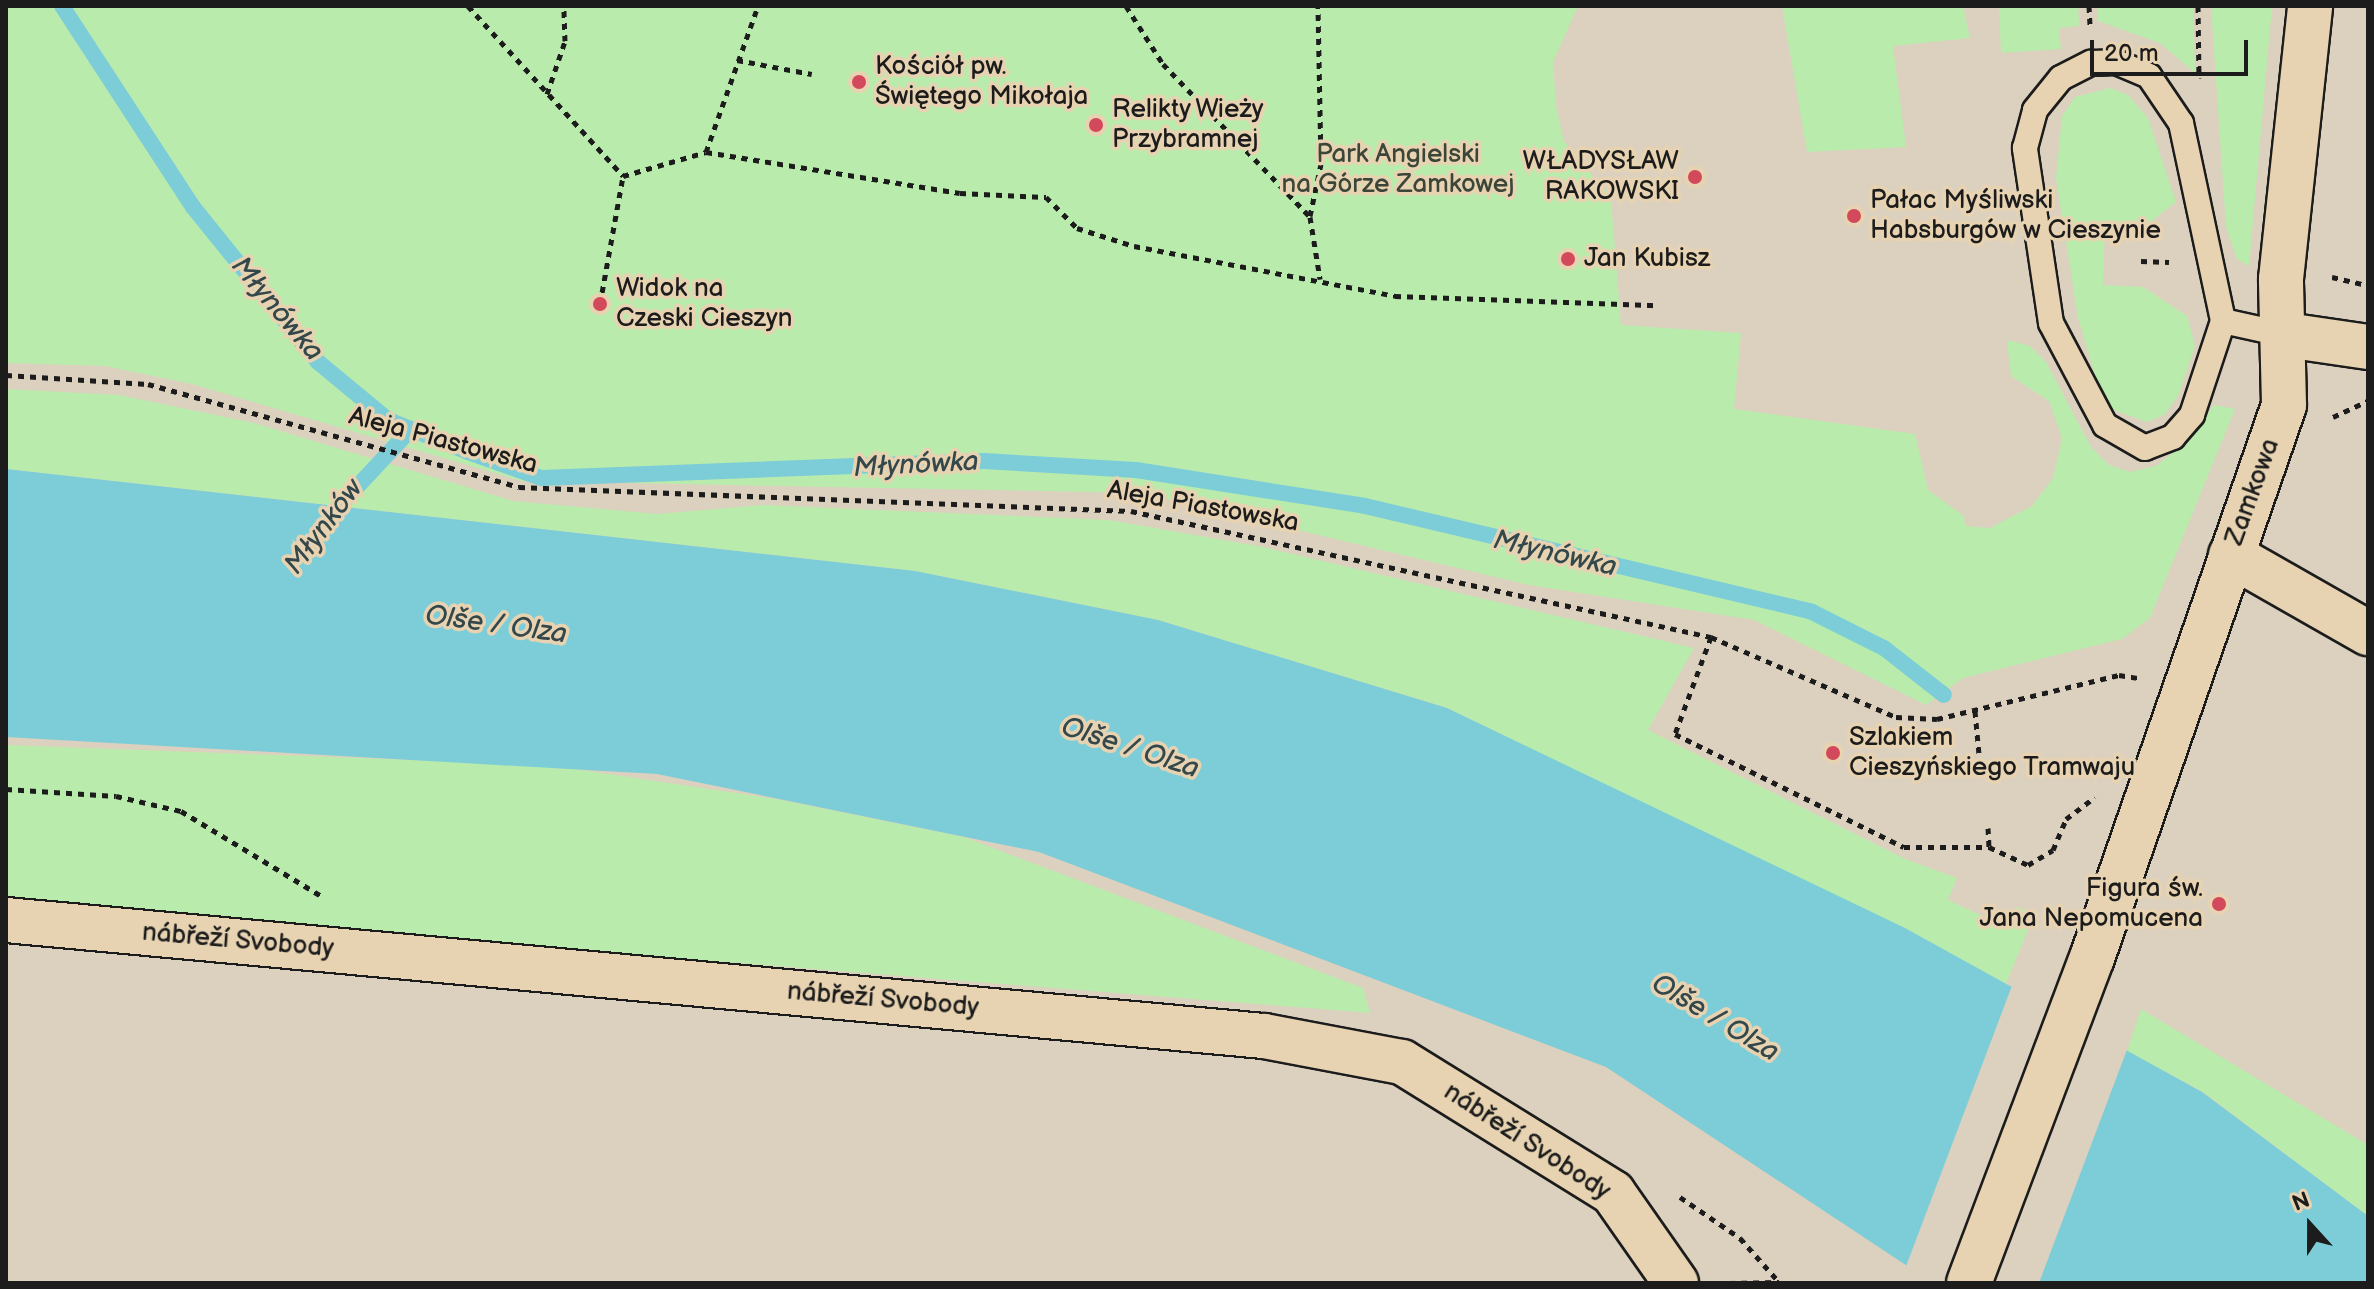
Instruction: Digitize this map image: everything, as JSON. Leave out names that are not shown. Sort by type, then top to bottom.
[{"type":"street","name":"Zamkowa","points":[[1969,1283],[2092,958],[2181,693],[2284,405],[2286,335],[2281,279],[2310,6]]},
{"type":"street","points":[[2286,335],[2368,347]]},
{"type":"street","points":[[2231,555],[2368,633]]},
{"type":"street","name":"nábřeží Svobody","points":[[6,920],[1264,1036],[1402,1062],[1613,1193],[1676,1283]]},
{"type":"lane","points":[[2126,65],[2164,91],[2186,138],[2223,321],[2192,415],[2173,437],[2145,448],[2105,425],[2051,323],[2026,162],[2035,110],[2076,68],[2126,65]]},
{"type":"lane","points":[[2223,321],[2286,335]]},
{"type":"path","points":[[468,6],[623,176]]},
{"type":"path","points":[[547,94],[565,41],[564,6]]},
{"type":"path","points":[[706,152],[758,6]]},
{"type":"path","points":[[1126,6],[1163,64],[1310,217]]},
{"type":"path","points":[[1318,6],[1321,164],[1310,217],[1320,279]]},
{"type":"path","points":[[737,60],[812,74]]},
{"type":"path","points":[[623,176],[706,152],[960,193],[1046,197],[1077,228],[1134,246],[1410,297],[1657,305]]},
{"type":"path","points":[[600,304],[623,176]]},
{"type":"path","points":[[2141,261],[2177,263]]},
{"type":"path","points":[[2323,272],[2368,285]]},
{"type":"path","name":"Aleja Piastowska","points":[[6,375],[148,384],[519,487],[1131,511],[1711,637],[1896,717],[1975,711],[2119,675],[2181,693]]},
{"type":"path","points":[[2334,416],[2368,401]]},
{"type":"path","points":[[1711,637],[1675,734],[1904,847],[1989,847],[2028,865],[2053,850],[2066,819],[2096,797]]},
{"type":"path","points":[[1975,711],[1981,776]]},
{"type":"path","points":[[6,789],[116,796],[181,811],[323,897],[360,930],[369,953]]},
{"type":"path","points":[[1988,828],[1989,847]]},
{"type":"path","points":[[1729,1283],[1780,1283]]},
{"type":"green space","name":"Park Angielski na Górze Zamkowej","points":[[6,6],[1578,6],[1553,62],[1556,107],[1564,141],[1611,198],[1621,325],[1741,333],[1734,409],[1915,434],[1928,490],[1964,516],[1965,526],[1990,528],[2032,506],[2053,478],[2062,438],[2049,401],[2011,376],[2007,340],[2030,346],[2046,362],[2091,447],[2109,465],[2130,472],[2156,466],[2188,441],[2214,405],[2235,409],[2150,618],[2122,639],[1963,678],[1926,705],[1754,620],[1529,585],[1142,493],[522,481],[192,384],[105,366],[6,363]]},
{"type":"green space","points":[[1782,6],[1963,6],[1970,38],[1893,46],[1906,147],[1807,152]]},
{"type":"green space","points":[[1999,6],[2078,6],[2079,26],[2059,28],[2061,49],[2001,53]]},
{"type":"green space","points":[[2097,6],[2193,6],[2195,73],[2160,43],[2098,21]]},
{"type":"green space","points":[[2211,6],[2272,6],[2249,266],[2237,259],[2226,227]]},
{"type":"green space","points":[[2110,88],[2128,95],[2148,118],[2176,202],[2149,223],[2105,223],[2103,285],[2143,287],[2187,316],[2195,346],[2178,396],[2164,415],[2147,422],[2111,409],[2097,382],[2078,318],[2056,178],[2062,116],[2075,97]]},
{"type":"green space","points":[[6,389],[119,395],[254,423],[513,501],[657,514],[762,505],[1109,520],[1263,547],[1694,648],[1648,730],[1905,859],[1957,878],[1948,900],[2004,926],[2016,907],[2035,913],[2006,984],[1447,708],[1158,620],[915,571],[6,469]]},
{"type":"green space","points":[[6,745],[548,765],[776,799],[964,837],[1363,988],[1370,1013],[6,905]]},
{"type":"green space","points":[[2141,1009],[2368,1145],[2368,1216],[2203,1092],[2127,1051]]},
{"type":"water","points":[[6,469],[915,571],[1158,620],[1447,708],[1905,928],[2202,1092],[2368,1216],[2368,1283],[1933,1283],[1606,1067],[1039,852],[657,774],[6,737]]},
{"type":"pier","points":[[2013,983],[2128,1047],[2039,1283],[1926,1283],[1905,1269]]},
{"type":"waterway","name":"Młynówka","points":[[62,6],[193,207],[318,362],[388,420],[468,452],[541,478],[984,461],[1136,470],[1365,506],[1812,612],[1884,648],[1944,695]]},
{"type":"waterway","name":"Młynków","points":[[328,518],[411,429]]},
{"type":"place","name":"Kościół pw. Świętego Mikołaja","points":[[859,82]]},
{"type":"place","name":"Relikty Wieży Przybramnej","points":[[1096,125]]},
{"type":"place","name":"WŁADYSŁAW RAKOWSKI","points":[[1695,177]]},
{"type":"place","name":"Pałac Myśliwski Habsburgów w Cieszynie","points":[[1854,216]]},
{"type":"place","name":"Jan Kubisz","points":[[1568,259]]},
{"type":"place","name":"Widok na Czeski Cieszyn","points":[[600,304]]},
{"type":"place","name":"Szlakiem Cieszyńskiego Tramwaju","points":[[1833,753]]},
{"type":"place","name":"Figura św. Jana Nepomucena","points":[[2219,904]]},
{"type":"water label","name":"Olše / Olza","points":[[496,625]]},
{"type":"water label","name":"Olše / Olza","points":[[1130,748]]},
{"type":"water label","name":"Olše / Olza","points":[[1715,1018]]}]
